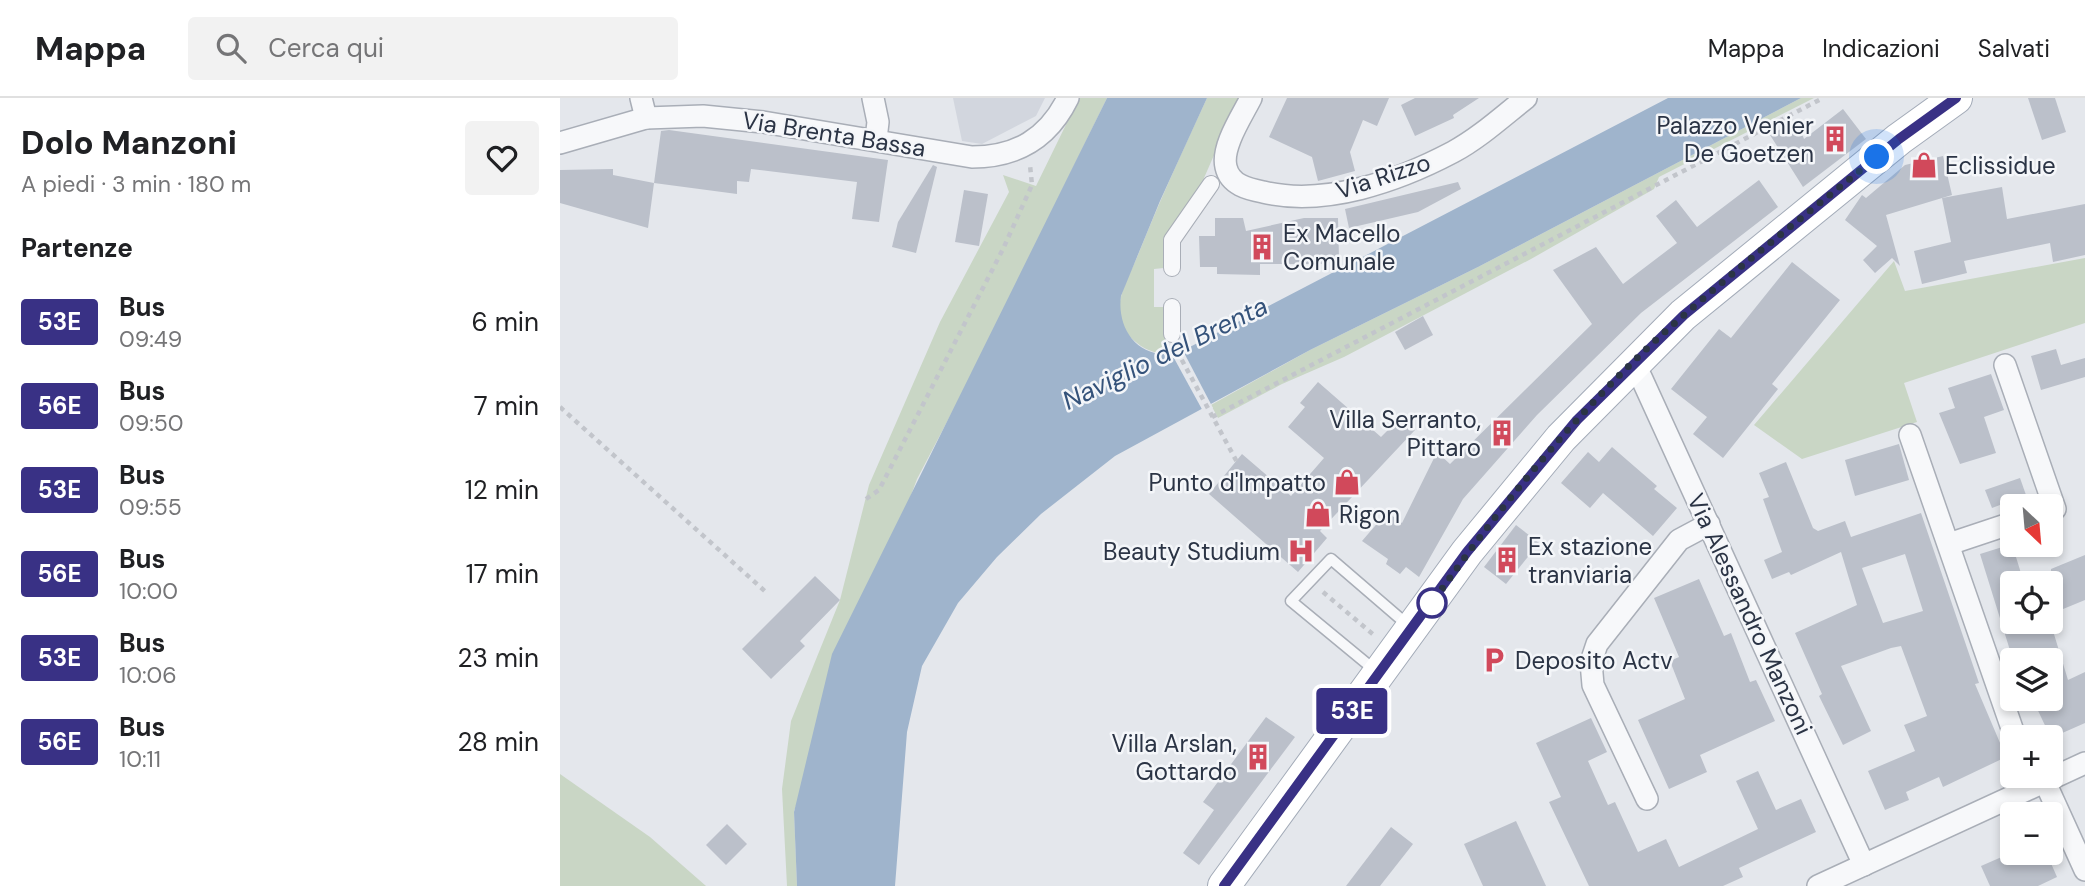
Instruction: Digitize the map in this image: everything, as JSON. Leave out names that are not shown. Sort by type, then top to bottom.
[{"type":"main road","points":[[1224,886],[1499,512],[1561,438],[1630,365],[1684,315],[1899,139],[1956,98]]},
{"type":"street","points":[[873,98],[878,122],[876,139]]},
{"type":"street","points":[[1026,147],[1052,125],[1068,98]]},
{"type":"street","points":[[1172,268],[1172,240],[1220,179],[1227,151],[1251,98]]},
{"type":"street","name":"Via Rizzo","points":[[1220,179],[1246,188],[1300,197],[1330,195],[1374,184],[1454,152],[1526,98]]},
{"type":"street","name":"Via Brenta Bassa","points":[[560,143],[643,108],[876,139],[972,157],[995,156],[1026,147]]},
{"type":"street","points":[[1172,307],[1172,338]]},
{"type":"street","name":"Via Alessandro Manzoni","points":[[1630,365],[1641,377],[1864,865]]},
{"type":"street","points":[[2005,365],[2050,494]]},
{"type":"street","points":[[1910,435],[2011,725]]},
{"type":"street","points":[[1647,799],[1593,685],[1591,663],[1597,644],[1679,540],[1709,524]]},
{"type":"street","points":[[1949,544],[2000,527]]},
{"type":"street","points":[[2063,771],[2085,763]]},
{"type":"street","points":[[1818,886],[2022,788]]},
{"type":"street","points":[[2040,788],[2085,870]]},
{"type":"lane","points":[[1379,674],[1291,601],[1331,559],[1413,629]]},
{"type":"path","points":[[1211,416],[1675,172],[1823,98]]},
{"type":"path","points":[[866,499],[879,490],[1003,249],[1032,185],[1026,147]]},
{"type":"path","points":[[1172,338],[1237,461]]},
{"type":"path","points":[[560,407],[767,593]]},
{"type":"path","points":[[1320,589],[1380,639]]},
{"type":"shaded area","points":[[953,98],[1045,98],[1036,116],[982,144],[962,141]]},
{"type":"green space","points":[[1079,98],[1107,98],[981,357],[917,479],[794,811],[797,886],[787,886],[782,789],[791,721],[840,600],[869,485],[940,322],[1009,192],[1003,175],[1036,186]]},
{"type":"green space","points":[[1207,98],[1239,98],[1197,194],[1167,240],[1164,268],[1154,269],[1154,307],[1167,307],[1167,345],[1171,353],[1162,354],[1137,343],[1124,328],[1119,311],[1121,297]]},
{"type":"green space","points":[[1801,98],[1814,98],[1659,177],[1654,189],[1531,259],[1344,357],[1282,384],[1218,418],[1211,405],[1310,350],[1478,267]]},
{"type":"green space","points":[[2085,258],[2085,323],[1904,383],[1917,422],[1802,459],[1754,425],[1894,261],[1905,291]]},
{"type":"green space","points":[[560,774],[650,837],[706,886],[560,886]]},
{"type":"water","points":[[1107,98],[1207,98],[1121,296],[1120,307],[1125,327],[1136,343],[1154,353],[1165,354],[1186,349],[1668,98],[1801,98],[1478,267],[1310,350],[1115,456],[1041,514],[997,557],[958,603],[922,666],[907,732],[895,886],[797,886],[794,812],[832,654]]},
{"type":"pier","points":[[1181,347],[1213,408],[1204,413],[1169,349]]},
{"type":"building","points":[[1287,98],[1389,98],[1377,126],[1363,120],[1350,152],[1355,171],[1318,181],[1312,157],[1269,137]]},
{"type":"building","points":[[1415,98],[1479,98],[1453,115],[1454,118],[1415,136],[1401,105]]},
{"type":"building","points":[[2028,98],[2055,98],[2066,132],[2042,140]]},
{"type":"building","points":[[1843,109],[1866,139],[1803,187],[1770,135],[1797,120],[1804,139]]},
{"type":"building","points":[[661,131],[888,160],[879,222],[852,219],[857,182],[751,169],[749,182],[737,181],[737,194],[654,183]]},
{"type":"building","points":[[1943,156],[1952,195],[1886,215],[1900,266],[1892,258],[1875,273],[1863,260],[1877,246],[1845,220],[1862,195],[1866,198],[1905,165]]},
{"type":"building","points":[[933,165],[937,167],[916,253],[892,247],[898,222]]},
{"type":"building","points":[[613,169],[613,175],[654,183],[648,228],[560,203],[560,170]]},
{"type":"building","points":[[1759,180],[1778,207],[1641,313],[1537,415],[1463,499],[1419,577],[1406,567],[1400,574],[1386,564],[1388,559],[1362,541],[1387,512],[1402,523],[1437,452],[1450,464],[1592,324],[1553,270],[1596,247],[1623,284],[1677,243],[1656,216],[1676,200],[1697,227]]},
{"type":"building","points":[[1458,182],[1461,189],[1418,212],[1349,228],[1345,209]]},
{"type":"building","points":[[2002,187],[2007,219],[2085,204],[2085,255],[2053,262],[2050,243],[1964,261],[1967,273],[1922,284],[1914,251],[1951,242],[1942,198]]},
{"type":"building","points":[[964,190],[988,194],[979,246],[955,242]]},
{"type":"building","name":"Ex Macello Comunale","points":[[1215,218],[1243,218],[1246,231],[1304,218],[1338,218],[1339,258],[1326,259],[1325,264],[1260,264],[1260,275],[1217,274],[1217,267],[1200,267],[1199,236],[1215,236]]},
{"type":"building","points":[[1792,262],[1840,300],[1772,384],[1778,389],[1723,458],[1693,434],[1707,417],[1671,389],[1719,329],[1731,338]]},
{"type":"building","points":[[1423,316],[1433,335],[1405,350],[1395,332]]},
{"type":"building","points":[[2056,349],[2061,365],[2085,358],[2085,377],[2041,390],[2031,356]]},
{"type":"building","points":[[1991,374],[2004,410],[1984,417],[1996,453],[1960,464],[1939,413],[1955,408],[1948,388]]},
{"type":"building","points":[[1318,382],[1381,437],[1402,416],[1415,430],[1320,531],[1327,538],[1298,572],[1209,494],[1242,454],[1291,496],[1324,458],[1288,427],[1305,407],[1300,403]]},
{"type":"building","points":[[1899,444],[1909,480],[1855,496],[1845,460]]},
{"type":"building","points":[[1612,447],[1657,486],[1654,489],[1677,508],[1653,536],[1603,493],[1590,508],[1561,483],[1588,452],[1599,462]]},
{"type":"building","points":[[1786,462],[1813,528],[1818,531],[1845,521],[1851,537],[1921,513],[1979,683],[1975,684],[2000,743],[2000,760],[1943,787],[1939,777],[1906,792],[1909,800],[1885,810],[1868,771],[1915,751],[1904,725],[1927,716],[1901,646],[1891,648],[1841,666],[1871,731],[1843,745],[1819,696],[1822,694],[1795,633],[1857,605],[1841,552],[1791,575],[1789,572],[1772,579],[1764,560],[1782,552],[1763,499],[1769,497],[1759,473]],"holes":[[[1905,554],[1923,611],[1883,623],[1862,568]]]},
{"type":"building","points":[[2020,478],[2026,494],[2000,494],[2000,505],[1992,508],[1985,490]]},
{"type":"building","name":"Ex stazione tranviaria","points":[[1516,525],[1539,543],[1506,584],[1484,567]]},
{"type":"building","points":[[2000,548],[2000,557],[2016,557],[2020,571],[2000,571],[2000,618],[1980,554]]},
{"type":"building","points":[[2085,555],[2085,600],[2063,609],[2063,571],[2051,569]]},
{"type":"building","points":[[815,576],[840,600],[800,641],[805,646],[771,679],[742,649]]},
{"type":"building","points":[[1699,579],[1724,636],[1731,633],[1750,682],[1756,680],[1775,721],[1700,755],[1707,772],[1669,789],[1638,720],[1685,699],[1670,661],[1679,657],[1654,598]]},
{"type":"building","points":[[2005,634],[2054,634],[2058,648],[2009,648]]},
{"type":"building","points":[[2063,664],[2068,680],[2085,672],[2085,723],[2063,733],[2063,725],[2045,725],[2038,711],[2063,711]]},
{"type":"building","points":[[1266,717],[1295,737],[1199,865],[1183,853],[1214,810],[1203,802]]},
{"type":"building","points":[[1591,718],[1607,752],[1588,761],[1608,805],[1615,802],[1638,852],[1666,839],[1679,867],[1758,829],[1736,781],[1758,771],[1776,810],[1801,799],[1816,832],[1739,868],[1743,877],[1723,886],[1589,886],[1549,802],[1561,797],[1536,743]]},
{"type":"building","points":[[1516,821],[1546,886],[1483,886],[1464,844]]},
{"type":"building","points":[[727,824],[747,844],[726,865],[706,845]]},
{"type":"building","points":[[1391,827],[1413,844],[1380,886],[1346,886]]},
{"type":"building","points":[[2000,858],[2000,865],[2052,865],[2057,877],[2038,886],[1990,886],[1981,866]]},
{"type":"bus line","name":"53E","points":[[1224,886],[1467,552],[1577,420],[1630,365],[1684,315],[1899,139],[1956,98]]},
{"type":"place","name":"Palazzo Venier De Goetzen","points":[[1835,139]]},
{"type":"place","name":"Eclissidue","points":[[1924,165]]},
{"type":"place","name":"Ex Macello Comunale","points":[[1262,247]]},
{"type":"place","name":"Villa Serranto, Pittaro","points":[[1502,433]]},
{"type":"place","name":"Punto d'Impatto","points":[[1347,482]]},
{"type":"place","name":"Rigon","points":[[1318,514]]},
{"type":"place","name":"Beauty Studium","points":[[1301,551]]},
{"type":"place","name":"Ex stazione tranviaria","points":[[1507,560]]},
{"type":"place","name":"Deposito Actv","points":[[1494,660]]},
{"type":"place","name":"Villa Arslan, Gottardo","points":[[1258,757]]},
{"type":"route","points":[[1432,603],[1430,606],[1467,552],[1499,512],[1561,438],[1630,365],[1684,315],[1877,157]]},
{"type":"water label","name":"Naviglio del Brenta","points":[[1165,353]]}]
